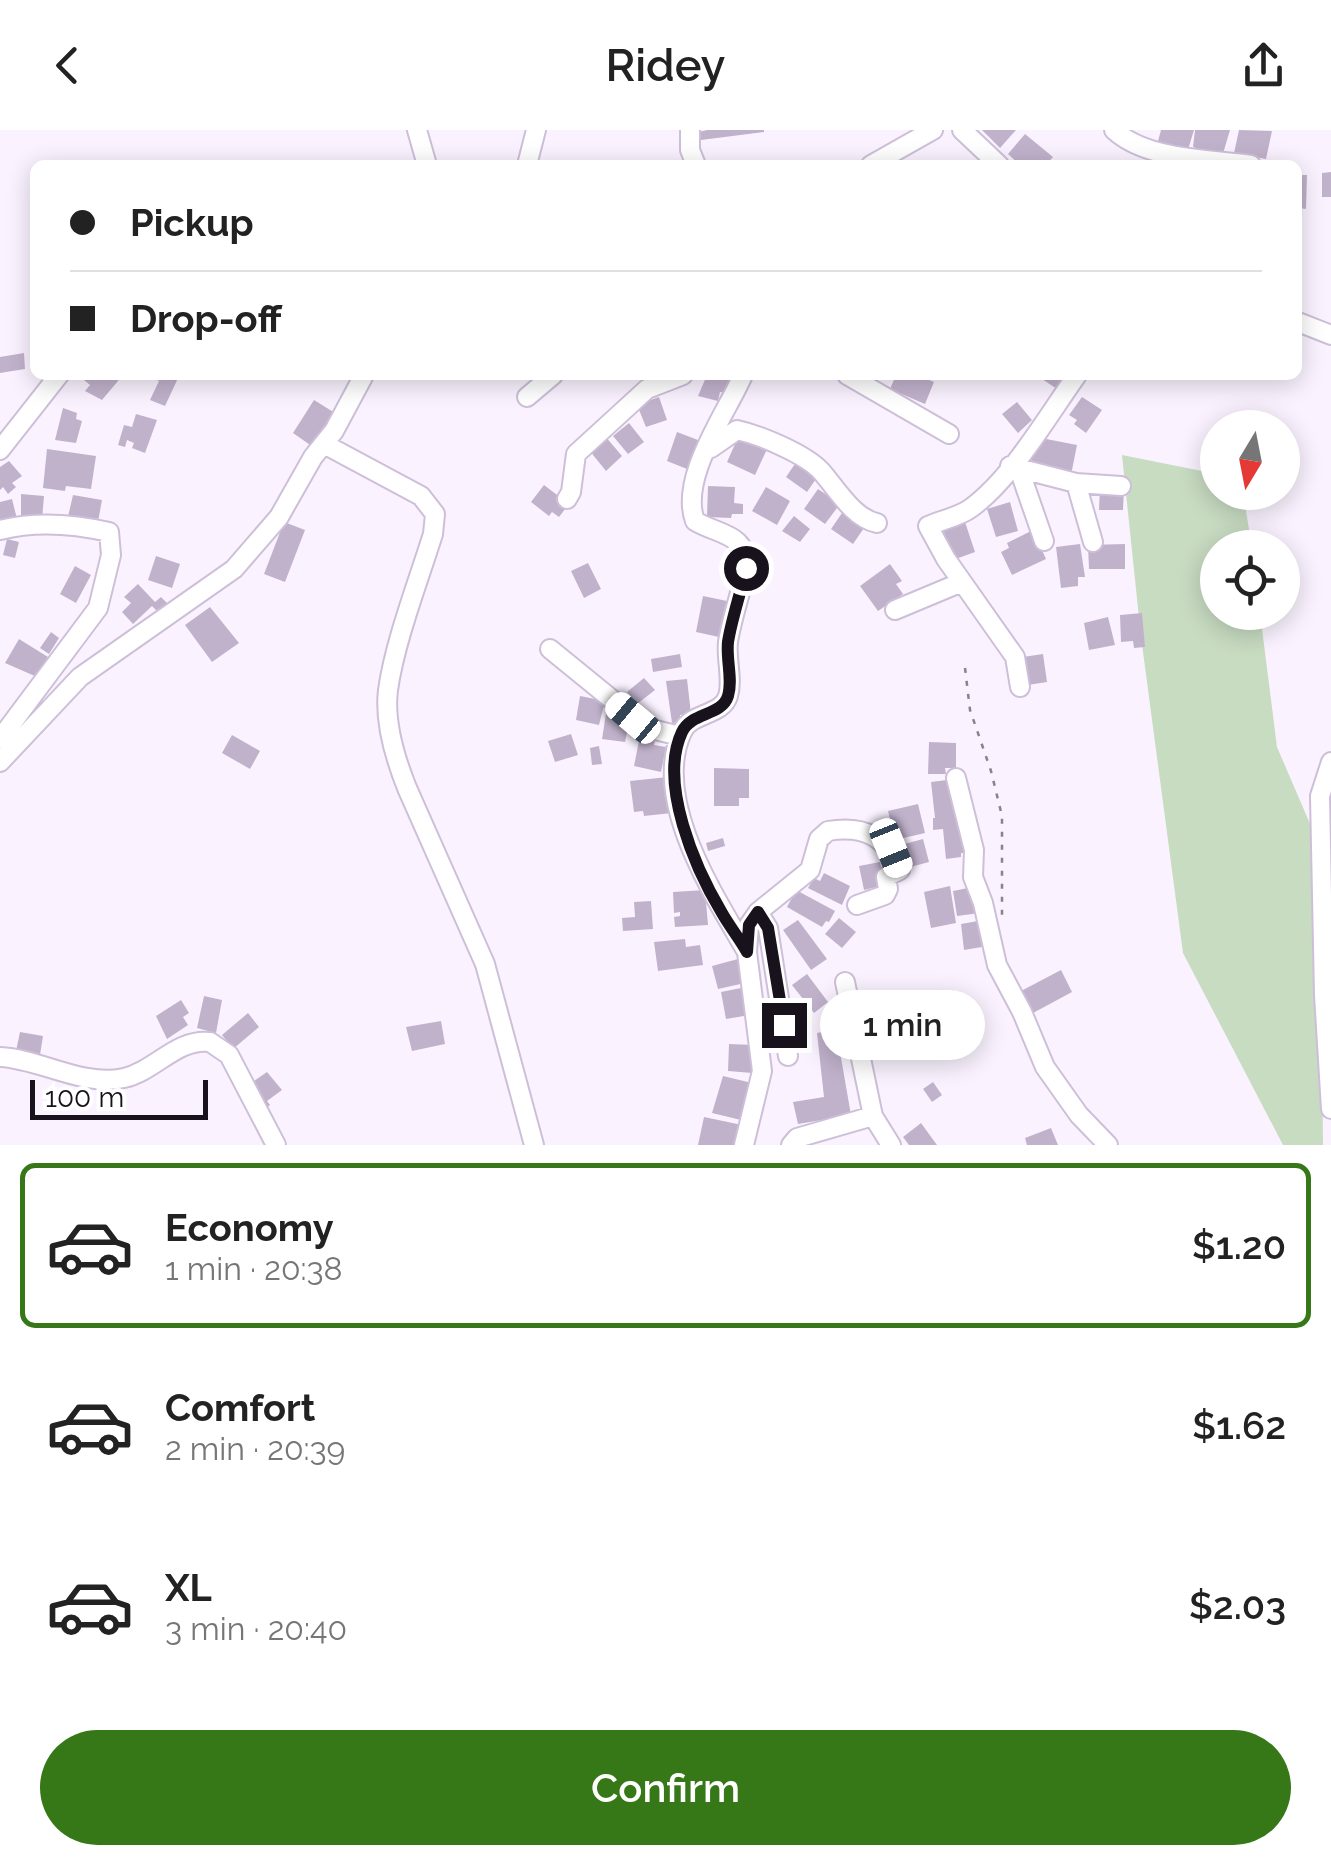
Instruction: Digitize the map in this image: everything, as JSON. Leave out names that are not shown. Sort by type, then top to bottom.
[{"type":"street","points":[[417,130],[426,160]]},
{"type":"street","points":[[527,160],[536,130]]},
{"type":"street","points":[[690,130],[694,160]]},
{"type":"street","points":[[880,160],[933,130]]},
{"type":"street","points":[[962,130],[994,160]]},
{"type":"street","points":[[1114,130],[1130,142],[1158,152],[1215,160]]},
{"type":"street","points":[[1302,324],[1331,335]]},
{"type":"street","points":[[0,450],[55,380]]},
{"type":"street","points":[[0,762],[80,677],[234,569],[279,517],[334,432],[361,380]]},
{"type":"street","points":[[567,498],[572,492],[573,456],[648,389],[670,380]]},
{"type":"street","points":[[741,380],[696,468],[692,515],[701,525],[737,539],[747,561],[728,647],[730,686],[726,700],[690,720],[680,736],[675,788],[683,826],[721,913],[747,952]]},
{"type":"street","points":[[856,380],[949,434]]},
{"type":"street","points":[[1020,687],[1016,657],[962,582],[928,526],[969,510],[1014,468],[1074,380]]},
{"type":"street","points":[[705,453],[737,430],[760,435],[819,469],[848,503],[877,524]]},
{"type":"street","points":[[324,444],[422,496],[435,514],[433,534],[388,691],[389,722],[407,788],[485,964],[534,1145]]},
{"type":"street","points":[[1014,468],[1076,482],[1121,486]]},
{"type":"street","points":[[1014,468],[1044,541]]},
{"type":"street","points":[[1076,482],[1093,542]]},
{"type":"street","points":[[0,530],[44,524],[109,532],[111,554],[98,608],[0,739]]},
{"type":"street","points":[[895,610],[962,582]]},
{"type":"street","points":[[550,648],[647,728],[680,736]]},
{"type":"street","points":[[1331,762],[1320,796],[1331,1109]]},
{"type":"street","points":[[956,778],[974,850],[973,877],[997,965],[1045,1067],[1079,1115],[1108,1145]]},
{"type":"street","points":[[744,1145],[762,1072],[747,952],[749,925],[758,912],[810,870],[822,834],[838,830],[881,840],[891,848],[900,870],[886,877],[885,895],[857,905]]},
{"type":"street","points":[[758,912],[768,928],[788,1056]]},
{"type":"street","points":[[845,982],[873,1116],[892,1145]]},
{"type":"street","points":[[0,1057],[110,1080],[144,1071],[184,1045],[210,1042],[229,1055],[276,1145]]},
{"type":"street","points":[[790,1145],[797,1138],[873,1116]]},
{"type":"path","points":[[965,668],[970,710],[992,771],[1002,816],[1000,866],[1004,892],[1000,929]]},
{"type":"green space","points":[[1122,455],[1200,471],[1200,510],[1246,510],[1249,530],[1200,530],[1200,630],[1262,630],[1277,747],[1320,847],[1323,1145],[1283,1145],[1183,953],[1141,637]]},
{"type":"building","points":[[982,130],[1016,130],[1000,148]]},
{"type":"building","points":[[1161,130],[1194,130],[1187,153],[1157,145]]},
{"type":"building","points":[[1195,130],[1230,130],[1222,157],[1193,147]]},
{"type":"building","points":[[1239,130],[1272,131],[1266,159],[1234,153]]},
{"type":"building","points":[[699,132],[764,132],[701,140]]},
{"type":"building","points":[[1025,134],[1053,157],[1015,160],[1008,154]]},
{"type":"building","points":[[1331,172],[1331,197],[1322,197],[1322,173]]},
{"type":"building","points":[[1302,175],[1307,175],[1306,209],[1302,208]]},
{"type":"building","points":[[24,353],[25,369],[0,373],[0,357]]},
{"type":"building","points":[[84,380],[119,380],[102,400],[85,391],[90,385]]},
{"type":"building","points":[[177,380],[165,406],[150,400],[159,381]]},
{"type":"building","points":[[705,380],[731,380],[728,393],[720,392],[718,401],[698,396]]},
{"type":"building","points":[[894,380],[934,382],[925,404],[890,389]]},
{"type":"building","points":[[1044,380],[1062,380],[1057,389]]},
{"type":"building","points":[[659,397],[667,420],[646,427],[637,405]]},
{"type":"building","points":[[1082,397],[1102,410],[1086,433],[1069,415]]},
{"type":"building","points":[[314,400],[335,413],[313,447],[293,433]]},
{"type":"building","points":[[1017,402],[1032,420],[1018,433],[1002,414]]},
{"type":"building","points":[[63,408],[77,413],[76,419],[82,421],[76,443],[55,440]]},
{"type":"building","points":[[136,414],[157,420],[145,453],[132,448],[134,443],[127,440],[125,447],[118,445],[124,425],[132,427]]},
{"type":"building","points":[[629,423],[644,442],[628,454],[613,436]]},
{"type":"building","points":[[677,432],[698,440],[687,469],[667,461]]},
{"type":"building","points":[[740,433],[768,447],[755,475],[727,462]]},
{"type":"building","points":[[605,436],[622,456],[606,471],[589,450]]},
{"type":"building","points":[[1036,437],[1077,445],[1071,475],[1030,466]]},
{"type":"building","points":[[47,449],[96,456],[91,489],[43,488]]},
{"type":"building","points":[[9,461],[22,476],[12,483],[16,487],[8,494],[3,487],[0,490],[0,467]]},
{"type":"building","points":[[797,461],[818,476],[807,492],[786,477]]},
{"type":"building","points":[[544,485],[569,504],[559,517],[552,512],[549,516],[531,502]]},
{"type":"building","points":[[708,486],[735,487],[734,503],[743,504],[743,514],[707,517]]},
{"type":"building","points":[[1100,486],[1124,487],[1123,510],[1099,510]]},
{"type":"building","points":[[766,487],[790,501],[777,525],[752,511]]},
{"type":"building","points":[[818,489],[840,504],[825,524],[804,509]]},
{"type":"building","points":[[21,494],[44,496],[42,520],[21,520]]},
{"type":"building","points":[[73,495],[102,500],[98,522],[67,521]]},
{"type":"building","points":[[12,499],[17,519],[0,523],[0,502]]},
{"type":"building","points":[[1010,502],[1018,531],[996,537],[987,509]]},
{"type":"building","points":[[842,513],[864,528],[853,544],[831,529]]},
{"type":"building","points":[[794,516],[810,529],[800,542],[782,531]]},
{"type":"building","points":[[963,516],[975,552],[953,560],[941,523]]},
{"type":"building","points":[[284,522],[305,530],[285,582],[264,574]]},
{"type":"building","points":[[1033,530],[1046,559],[1012,575],[1001,552],[1009,548],[1007,543]]},
{"type":"building","points":[[7,539],[19,542],[15,558],[3,555]]},
{"type":"building","points":[[1080,544],[1085,577],[1078,577],[1078,586],[1061,588],[1056,547]]},
{"type":"building","points":[[1125,544],[1125,569],[1089,569],[1088,545]]},
{"type":"building","points":[[156,556],[180,564],[172,588],[148,580]]},
{"type":"building","points":[[588,563],[601,589],[584,598],[571,571]]},
{"type":"building","points":[[890,564],[902,581],[896,584],[903,594],[878,611],[860,586]]},
{"type":"building","points":[[75,566],[91,575],[76,603],[60,594]]},
{"type":"building","points":[[138,584],[155,602],[161,597],[168,604],[159,613],[152,606],[133,624],[122,612],[131,603],[124,597]]},
{"type":"building","points":[[703,596],[727,601],[719,637],[696,632]]},
{"type":"building","points":[[210,607],[239,643],[212,662],[185,625]]},
{"type":"building","points":[[1142,613],[1145,647],[1134,648],[1133,641],[1121,642],[1120,615]]},
{"type":"building","points":[[1108,617],[1115,645],[1089,650],[1084,623]]},
{"type":"building","points":[[51,632],[59,638],[49,654],[40,648]]},
{"type":"building","points":[[19,639],[48,657],[37,677],[5,663]]},
{"type":"building","points":[[680,654],[682,667],[653,672],[651,659]]},
{"type":"building","points":[[1043,654],[1047,682],[1021,686],[1016,658]]},
{"type":"building","points":[[644,678],[655,690],[637,704],[627,692]]},
{"type":"building","points":[[687,679],[691,714],[680,715],[681,722],[672,723],[666,681]]},
{"type":"building","points":[[580,696],[605,701],[599,725],[576,720]]},
{"type":"building","points":[[606,714],[630,718],[625,742],[602,739]]},
{"type":"building","points":[[571,734],[578,755],[555,762],[548,741]]},
{"type":"building","points":[[232,735],[260,751],[250,769],[222,753]]},
{"type":"building","points":[[640,736],[655,739],[654,745],[666,747],[661,772],[634,766]]},
{"type":"building","points":[[929,742],[956,743],[956,768],[945,768],[946,774],[928,774]]},
{"type":"building","points":[[599,746],[602,764],[592,765],[590,748]]},
{"type":"building","points":[[714,768],[749,769],[749,798],[739,798],[739,806],[714,806]]},
{"type":"building","points":[[668,777],[672,813],[644,816],[643,811],[634,812],[630,781]]},
{"type":"building","points":[[955,779],[965,853],[946,859],[943,829],[933,830],[931,782]]},
{"type":"building","points":[[918,804],[925,833],[895,840],[888,811]]},
{"type":"building","points":[[723,838],[725,846],[708,851],[706,843]]},
{"type":"building","points":[[923,839],[929,862],[903,869],[897,846]]},
{"type":"building","points":[[880,862],[885,885],[864,890],[859,866]]},
{"type":"building","points":[[824,873],[850,886],[842,905],[808,888],[814,878],[820,881]]},
{"type":"building","points":[[950,886],[956,923],[931,928],[924,892]]},
{"type":"building","points":[[968,888],[971,902],[977,901],[980,913],[957,916],[953,891]]},
{"type":"building","points":[[705,890],[708,925],[675,927],[674,917],[680,916],[680,912],[674,913],[673,892]]},
{"type":"building","points":[[796,890],[835,911],[829,922],[822,927],[787,907]]},
{"type":"building","points":[[651,901],[653,929],[623,931],[622,918],[635,917],[634,902]]},
{"type":"building","points":[[839,918],[856,932],[842,948],[825,934]]},
{"type":"building","points":[[798,920],[827,959],[811,970],[783,930]]},
{"type":"building","points":[[978,921],[982,947],[964,950],[961,924]]},
{"type":"building","points":[[685,939],[686,947],[700,945],[703,965],[658,971],[654,942]]},
{"type":"building","points":[[738,959],[745,983],[718,989],[712,966]]},
{"type":"building","points":[[1061,970],[1072,992],[1033,1013],[1021,991]]},
{"type":"building","points":[[807,974],[828,1002],[814,1013],[792,985]]},
{"type":"building","points":[[746,987],[750,1015],[726,1019],[721,992]]},
{"type":"building","points":[[204,996],[222,1000],[216,1033],[197,1028]]},
{"type":"building","points":[[181,1000],[189,1013],[183,1017],[188,1025],[167,1039],[156,1016]]},
{"type":"building","points":[[248,1013],[259,1027],[233,1049],[222,1035]]},
{"type":"building","points":[[441,1021],[445,1044],[412,1051],[406,1027]]},
{"type":"building","points":[[807,1022],[809,1035],[798,1037],[795,1023]]},
{"type":"building","points":[[836,1029],[851,1115],[798,1124],[793,1102],[824,1097],[817,1033]]},
{"type":"building","points":[[20,1032],[43,1036],[40,1055],[16,1051]]},
{"type":"building","points":[[729,1044],[754,1045],[752,1073],[728,1071]]},
{"type":"building","points":[[267,1072],[282,1090],[267,1101],[270,1105],[265,1109],[247,1086]]},
{"type":"building","points":[[723,1076],[752,1083],[741,1120],[712,1113]]},
{"type":"building","points":[[933,1082],[942,1095],[932,1102],[923,1089]]},
{"type":"building","points":[[704,1117],[742,1125],[738,1145],[698,1145]]},
{"type":"building","points":[[921,1123],[937,1145],[909,1145],[903,1137]]},
{"type":"building","points":[[1051,1128],[1058,1145],[1027,1145],[1025,1138]]},
{"type":"route","points":[[746,568],[728,647],[729,693],[723,704],[686,724],[676,758],[675,788],[695,857],[721,913],[747,952],[749,925],[758,912],[768,928],[784,1025]]}]
